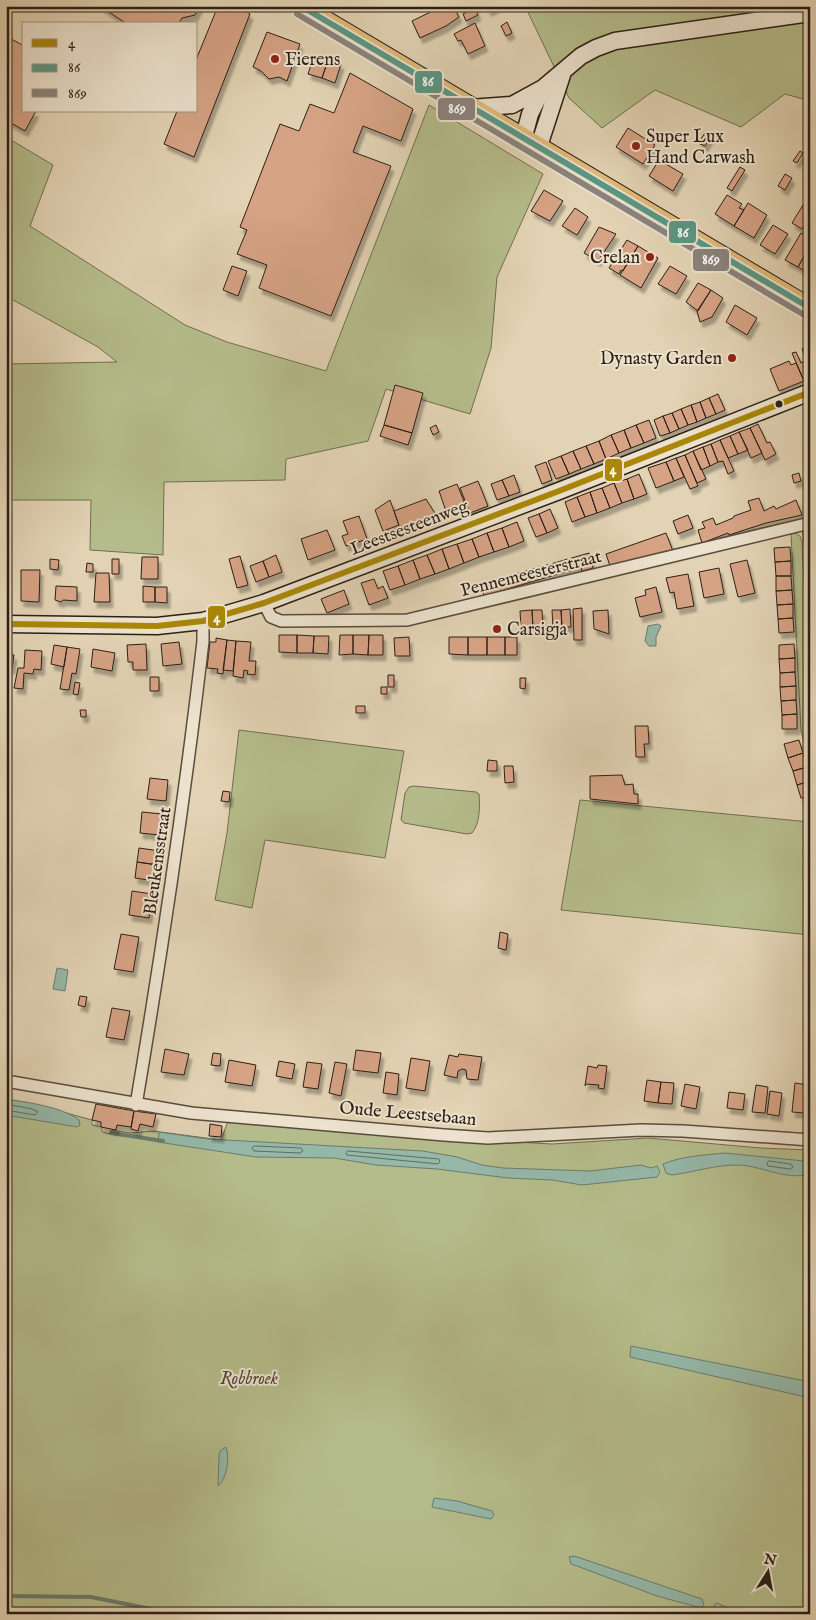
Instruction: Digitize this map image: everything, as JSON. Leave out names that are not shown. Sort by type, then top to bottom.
[{"type":"main road","points":[[301,6],[470,108],[805,304]]},
{"type":"street","points":[[470,108],[512,105],[544,88],[589,52],[615,41],[810,12]]},
{"type":"street","points":[[531,144],[562,74]]},
{"type":"street","points":[[531,144],[530,114],[544,88]]},
{"type":"street","name":"Leestsesteenweg","points":[[6,624],[157,626],[203,621],[264,603],[560,491],[810,392]]},
{"type":"street","points":[[809,524],[810,542]]},
{"type":"street","name":"Pennemeesterstraat","points":[[264,603],[271,617],[281,621],[407,620],[809,524]]},
{"type":"street","name":"Bleukensstraat","points":[[136,1105],[166,923],[184,798],[204,641],[203,621]]},
{"type":"street","name":"Oude Leestsebaan","points":[[6,1081],[136,1105],[210,1115],[453,1136],[488,1138],[674,1131],[810,1140]]},
{"type":"green space","points":[[525,6],[810,6],[810,101],[785,94],[741,127],[655,90],[602,128],[569,98]]},
{"type":"green space","points":[[429,105],[543,174],[497,277],[491,348],[470,414],[386,389],[368,441],[286,459],[285,480],[164,482],[163,555],[90,550],[91,500],[6,500],[6,364],[117,362],[98,347],[6,296],[6,137],[53,165],[30,226],[185,325],[227,342],[326,371]]},
{"type":"green space","points":[[795,533],[800,536],[802,542],[810,694],[810,763],[801,731],[791,534]]},
{"type":"green space","points":[[239,730],[404,751],[385,858],[265,840],[252,908],[215,900],[227,833]]},
{"type":"green space","points":[[409,787],[476,792],[479,794],[478,820],[472,833],[467,834],[404,823],[401,820],[405,793]]},
{"type":"green space","points":[[580,800],[810,822],[810,935],[561,910]]},
{"type":"green space","name":"Robbroek","points":[[6,1099],[33,1104],[92,1120],[92,1125],[102,1127],[102,1132],[110,1134],[111,1130],[130,1133],[153,1131],[221,1140],[228,1121],[445,1138],[552,1144],[648,1138],[761,1148],[810,1150],[810,1614],[6,1614]]},
{"type":"water","points":[[658,624],[661,626],[656,637],[656,646],[649,646],[645,641],[648,626]]},
{"type":"water","points":[[57,968],[68,970],[65,991],[53,989]]},
{"type":"water","points":[[6,1099],[64,1112],[79,1120],[80,1125],[77,1127],[6,1115]]},
{"type":"water","points":[[159,1132],[208,1139],[423,1151],[503,1168],[590,1171],[641,1165],[651,1168],[657,1166],[660,1172],[657,1177],[582,1185],[553,1180],[508,1178],[437,1169],[376,1165],[334,1158],[256,1157],[158,1142]]},
{"type":"water","points":[[725,1153],[804,1161],[810,1164],[810,1174],[792,1176],[755,1167],[729,1165],[672,1175],[666,1173],[663,1164],[702,1155]]},
{"type":"water","points":[[631,1346],[810,1382],[810,1398],[630,1357]]},
{"type":"water","points":[[226,1447],[228,1456],[227,1468],[224,1478],[218,1486],[219,1455],[220,1451]]},
{"type":"water","points":[[434,1498],[457,1501],[492,1511],[494,1515],[491,1519],[432,1507]]},
{"type":"water","points":[[574,1556],[702,1599],[704,1605],[701,1608],[657,1596],[571,1564],[569,1557]]},
{"type":"water","points":[[717,1603],[742,1614],[716,1614],[714,1613],[714,1605]]},
{"type":"building","points":[[100,6],[200,6],[195,15],[182,18],[179,22],[124,22]]},
{"type":"building","points":[[218,6],[237,6],[250,14],[194,157],[164,144],[177,112],[198,112],[198,55]]},
{"type":"building","points":[[443,6],[453,6],[459,17],[446,26],[420,38],[412,21]]},
{"type":"building","points":[[486,6],[498,6],[489,11]]},
{"type":"building","points":[[475,8],[478,15],[466,21],[463,14]]},
{"type":"building","points":[[507,22],[512,33],[506,36],[501,26]]},
{"type":"building","points":[[475,23],[485,46],[468,54],[461,40],[458,41],[454,34]]},
{"type":"building","name":"Fierens","points":[[267,32],[300,44],[287,81],[279,77],[269,79],[261,71],[253,67]]},
{"type":"building","points":[[6,36],[22,45],[22,112],[35,112],[25,131],[6,120]]},
{"type":"building","points":[[314,56],[328,60],[322,78],[308,74]]},
{"type":"building","points":[[328,60],[341,64],[335,83],[322,78]]},
{"type":"building","points":[[350,73],[413,109],[401,141],[363,126],[353,152],[391,166],[331,316],[259,288],[267,265],[237,254],[247,230],[240,227],[280,124],[299,131],[310,104],[334,113]]},
{"type":"building","name":"Super Lux Hand Carwash","points":[[628,128],[655,145],[643,164],[616,147]]},
{"type":"building","points":[[705,133],[711,136],[705,146],[698,143]]},
{"type":"building","points":[[800,151],[803,153],[797,163],[793,161]]},
{"type":"building","points":[[659,160],[683,174],[673,191],[649,176]]},
{"type":"building","points":[[740,167],[745,170],[732,191],[727,188]]},
{"type":"building","points":[[785,174],[792,178],[785,190],[778,186]]},
{"type":"building","points":[[544,190],[563,201],[550,221],[531,211]]},
{"type":"building","points":[[727,195],[742,204],[739,208],[744,210],[734,226],[715,214]]},
{"type":"building","points":[[748,203],[767,215],[754,238],[734,226]]},
{"type":"building","points":[[803,205],[810,210],[810,220],[808,219],[802,229],[792,223]]},
{"type":"building","points":[[575,208],[588,217],[577,235],[562,226]]},
{"type":"building","points":[[773,225],[788,234],[775,254],[760,245]]},
{"type":"building","points":[[599,227],[616,234],[598,261],[584,253]]},
{"type":"building","points":[[801,233],[809,237],[804,246],[808,249],[798,267],[785,260]]},
{"type":"building","points":[[627,240],[638,246],[623,271],[621,270],[619,274],[609,268]]},
{"type":"building","points":[[638,246],[658,258],[641,288],[620,275]]},
{"type":"building","points":[[810,246],[810,274],[798,267]]},
{"type":"building","points":[[232,266],[247,271],[238,296],[223,290]]},
{"type":"building","points":[[670,266],[687,276],[676,294],[658,284]]},
{"type":"building","points":[[698,283],[711,290],[698,311],[686,302]]},
{"type":"building","points":[[711,290],[723,298],[712,317],[700,322],[697,311]]},
{"type":"building","points":[[735,305],[757,318],[747,335],[726,322]]},
{"type":"building","points":[[810,345],[810,368],[802,349]]},
{"type":"building","points":[[796,352],[801,363],[807,360],[810,368],[810,378],[804,381],[792,353]]},
{"type":"building","points":[[789,361],[791,365],[796,363],[804,381],[779,391],[770,369]]},
{"type":"building","points":[[395,385],[423,393],[412,433],[384,425]]},
{"type":"building","points":[[718,394],[725,410],[716,414],[709,398]]},
{"type":"building","points":[[709,398],[716,414],[706,418],[700,402]]},
{"type":"building","points":[[700,402],[706,418],[697,422],[691,405]]},
{"type":"building","points":[[691,405],[697,422],[688,425],[681,409]]},
{"type":"building","points":[[681,409],[688,425],[679,429],[672,413]]},
{"type":"building","points":[[672,413],[679,429],[670,433],[663,416]]},
{"type":"building","points":[[663,416],[670,433],[660,436],[654,420]]},
{"type":"building","points":[[649,420],[656,438],[644,443],[636,425]]},
{"type":"building","points":[[758,424],[767,443],[770,442],[776,454],[765,460],[750,428]]},
{"type":"building","points":[[384,425],[412,433],[408,445],[380,436]]},
{"type":"building","points":[[436,425],[439,432],[433,435],[430,428]]},
{"type":"building","points":[[636,425],[644,443],[631,448],[624,430]]},
{"type":"building","points":[[750,428],[762,453],[751,458],[739,432]]},
{"type":"building","points":[[624,430],[631,448],[619,453],[611,435]]},
{"type":"building","points":[[739,432],[748,450],[738,454],[730,436]]},
{"type":"building","points":[[611,435],[619,453],[606,459],[599,441]]},
{"type":"building","points":[[730,436],[738,454],[728,458],[720,440]]},
{"type":"building","points":[[720,440],[734,471],[728,474],[723,461],[718,462],[711,444]]},
{"type":"building","points":[[599,441],[606,459],[594,464],[586,446]]},
{"type":"building","points":[[711,444],[718,462],[710,466],[703,447]]},
{"type":"building","points":[[586,446],[594,464],[581,469],[573,451]]},
{"type":"building","points":[[703,447],[710,466],[701,470],[693,451]]},
{"type":"building","points":[[573,451],[581,469],[569,474],[561,456]]},
{"type":"building","points":[[693,451],[706,479],[697,483],[685,455]]},
{"type":"building","points":[[685,455],[698,486],[690,489],[676,458]]},
{"type":"building","points":[[561,456],[569,474],[556,479],[548,461]]},
{"type":"building","points":[[676,458],[684,477],[674,481],[666,462]]},
{"type":"building","points":[[546,462],[552,480],[542,484],[535,466]]},
{"type":"building","points":[[666,462],[674,481],[656,488],[648,468]]},
{"type":"building","points":[[799,473],[801,481],[794,483],[792,475]]},
{"type":"building","points":[[639,474],[647,494],[634,499],[627,479]]},
{"type":"building","points":[[514,475],[520,492],[509,496],[502,480]]},
{"type":"building","points":[[627,479],[634,499],[622,503],[614,483]]},
{"type":"building","points":[[502,480],[509,496],[497,500],[491,484]]},
{"type":"building","points":[[478,481],[488,506],[470,513],[460,488]]},
{"type":"building","points":[[614,483],[622,503],[610,508],[602,488]]},
{"type":"building","points":[[457,484],[465,504],[446,511],[439,491]]},
{"type":"building","points":[[810,484],[810,503],[808,503],[804,485]]},
{"type":"building","points":[[602,488],[610,508],[597,513],[590,492]]},
{"type":"building","points":[[590,492],[597,513],[585,517],[577,497]]},
{"type":"building","points":[[577,497],[585,517],[572,522],[565,502]]},
{"type":"building","points":[[759,498],[764,511],[774,506],[776,509],[796,500],[802,515],[766,523],[729,535],[728,533],[702,543],[698,530],[705,528],[702,522],[713,518],[716,525],[733,518],[751,510],[748,501]]},
{"type":"building","points":[[426,499],[436,515],[400,529],[394,511]]},
{"type":"building","points":[[390,500],[399,525],[383,531],[375,510]]},
{"type":"building","points":[[550,509],[558,528],[547,533],[539,514]]},
{"type":"building","points":[[539,514],[547,533],[536,537],[528,518]]},
{"type":"building","points":[[688,515],[693,528],[678,534],[673,521]]},
{"type":"building","points":[[359,516],[367,539],[346,546],[342,536],[348,534],[343,521]]},
{"type":"building","points":[[517,522],[524,541],[509,547],[502,528]]},
{"type":"building","points":[[502,528],[509,547],[494,552],[487,533]]},
{"type":"building","points":[[327,530],[335,550],[308,560],[301,539]]},
{"type":"building","points":[[487,533],[494,552],[479,557],[472,539]]},
{"type":"building","points":[[666,533],[673,551],[610,566],[606,554]]},
{"type":"building","points":[[472,539],[479,557],[464,563],[457,544]]},
{"type":"building","points":[[457,544],[464,563],[449,569],[442,549]]},
{"type":"building","points":[[790,547],[791,561],[775,562],[774,548]]},
{"type":"building","points":[[442,549],[449,569],[435,574],[427,555]]},
{"type":"building","points":[[589,553],[593,568],[582,571],[581,567],[484,596],[481,584]]},
{"type":"building","points":[[276,555],[282,572],[269,577],[263,561]]},
{"type":"building","points":[[427,555],[435,574],[420,579],[413,560]]},
{"type":"building","points":[[240,556],[248,585],[237,588],[229,559]]},
{"type":"building","points":[[142,557],[158,557],[158,579],[141,579]]},
{"type":"building","points":[[50,559],[59,560],[58,570],[50,569]]},
{"type":"building","points":[[112,559],[119,559],[119,574],[112,574]]},
{"type":"building","points":[[413,560],[420,579],[405,585],[398,566]]},
{"type":"building","points":[[747,560],[755,593],[738,597],[730,564]]},
{"type":"building","points":[[263,561],[269,577],[256,582],[250,566]]},
{"type":"building","points":[[791,561],[791,576],[776,576],[775,562]]},
{"type":"building","points":[[87,563],[93,564],[93,572],[86,572]]},
{"type":"building","points":[[398,566],[405,585],[390,590],[383,571]]},
{"type":"building","points":[[719,568],[724,594],[704,598],[699,572]]},
{"type":"building","points":[[21,570],[40,570],[39,602],[21,601]]},
{"type":"building","points":[[96,573],[109,573],[110,602],[94,602]]},
{"type":"building","points":[[688,574],[694,606],[677,609],[674,592],[670,593],[666,578]]},
{"type":"building","points":[[776,576],[791,576],[792,590],[776,591]]},
{"type":"building","points":[[374,579],[378,589],[383,586],[388,598],[369,605],[361,583]]},
{"type":"building","points":[[56,586],[77,587],[77,601],[63,600],[61,602],[55,600]]},
{"type":"building","points":[[143,586],[155,587],[155,602],[143,602]]},
{"type":"building","points":[[155,587],[167,587],[167,603],[155,602]]},
{"type":"building","points":[[656,587],[662,612],[640,617],[635,598],[646,595],[645,590]]},
{"type":"building","points":[[344,590],[349,604],[327,613],[321,599]]},
{"type":"building","points":[[792,590],[793,604],[777,605],[776,591]]},
{"type":"building","points":[[793,604],[793,618],[778,619],[777,605]]},
{"type":"building","points":[[582,608],[582,640],[574,640],[573,609]]},
{"type":"building","points":[[570,609],[571,627],[562,627],[561,610]]},
{"type":"building","points":[[532,610],[542,610],[543,628],[533,628]]},
{"type":"building","points":[[532,610],[533,628],[521,628],[520,611]]},
{"type":"building","points":[[552,610],[561,610],[562,627],[553,628]]},
{"type":"building","points":[[608,610],[609,634],[594,629],[593,611]]},
{"type":"building","points":[[793,618],[794,632],[779,633],[778,619]]},
{"type":"building","points":[[279,635],[297,635],[297,653],[279,652]]},
{"type":"building","points":[[297,635],[314,636],[313,653],[297,653]]},
{"type":"building","points":[[340,635],[353,635],[353,654],[339,655]]},
{"type":"building","points":[[353,635],[369,635],[368,655],[353,654]]},
{"type":"building","points":[[369,635],[383,635],[383,655],[368,655]]},
{"type":"building","points":[[314,636],[329,636],[328,654],[313,653]]},
{"type":"building","points":[[409,637],[410,656],[395,656],[394,638]]},
{"type":"building","points":[[449,637],[468,637],[468,655],[449,654]]},
{"type":"building","points":[[468,637],[487,637],[487,655],[468,655]]},
{"type":"building","points":[[487,637],[505,637],[505,655],[487,655]]},
{"type":"building","points":[[505,637],[517,637],[517,655],[505,655]]},
{"type":"building","points":[[216,638],[227,640],[223,674],[217,673],[218,669],[207,668],[210,642],[216,642]]},
{"type":"building","points":[[227,640],[236,641],[233,671],[223,670]]},
{"type":"building","points":[[236,641],[251,642],[249,661],[256,661],[255,675],[247,674],[248,671],[244,670],[243,678],[233,676]]},
{"type":"building","points":[[179,642],[182,664],[163,666],[161,644]]},
{"type":"building","points":[[146,644],[147,670],[133,670],[133,662],[128,662],[127,645]]},
{"type":"building","points":[[794,644],[795,658],[779,659],[779,645]]},
{"type":"building","points":[[54,645],[67,647],[64,667],[51,664]]},
{"type":"building","points":[[67,647],[80,649],[76,674],[72,673],[69,690],[60,689]]},
{"type":"building","points":[[6,649],[9,650],[8,654],[14,655],[12,669],[6,668]]},
{"type":"building","points":[[93,649],[115,653],[112,671],[91,667]]},
{"type":"building","points":[[25,650],[42,651],[41,670],[34,669],[33,674],[24,673],[23,689],[14,688],[18,668],[24,668]]},
{"type":"building","points":[[795,658],[795,672],[780,673],[779,659]]},
{"type":"building","points":[[795,672],[796,686],[780,687],[780,673]]},
{"type":"building","points":[[388,675],[394,675],[394,687],[388,687]]},
{"type":"building","points":[[150,677],[159,677],[159,691],[150,691]]},
{"type":"building","points":[[520,678],[526,678],[525,689],[520,688]]},
{"type":"building","points":[[75,682],[80,683],[78,695],[73,694]]},
{"type":"building","points":[[796,686],[796,700],[781,701],[780,687]]},
{"type":"building","points":[[381,687],[387,687],[387,694],[381,694]]},
{"type":"building","points":[[796,700],[797,714],[782,715],[781,701]]},
{"type":"building","points":[[356,706],[365,706],[365,713],[356,713]]},
{"type":"building","points":[[80,710],[86,710],[86,717],[81,717]]},
{"type":"building","points":[[797,714],[797,729],[782,729],[782,715]]},
{"type":"building","points":[[635,726],[648,726],[649,744],[644,744],[645,757],[636,757]]},
{"type":"building","points":[[799,740],[803,753],[788,758],[784,744]]},
{"type":"building","points":[[803,753],[807,767],[793,771],[788,758]]},
{"type":"building","points":[[488,760],[497,761],[497,771],[487,771]]},
{"type":"building","points":[[504,766],[513,766],[514,782],[505,783]]},
{"type":"building","points":[[807,767],[810,781],[797,785],[793,771]]},
{"type":"building","points":[[622,775],[625,785],[633,784],[634,794],[638,794],[638,804],[590,799],[590,776]]},
{"type":"building","points":[[150,778],[168,780],[166,801],[147,799]]},
{"type":"building","points":[[810,781],[810,796],[801,798],[797,785]]},
{"type":"building","points":[[223,791],[230,792],[229,802],[221,801]]},
{"type":"building","points":[[142,812],[162,814],[160,835],[140,833]]},
{"type":"building","points":[[139,848],[160,851],[158,865],[137,862]]},
{"type":"building","points":[[137,862],[158,865],[155,881],[135,878]]},
{"type":"building","points":[[132,891],[152,894],[149,918],[129,915]]},
{"type":"building","points":[[500,932],[508,934],[506,950],[498,948]]},
{"type":"building","points":[[121,934],[139,937],[133,972],[114,969]]},
{"type":"building","points":[[80,996],[87,997],[85,1007],[78,1005]]},
{"type":"building","points":[[112,1008],[130,1011],[124,1040],[106,1037]]},
{"type":"building","points":[[165,1049],[189,1054],[184,1075],[161,1072]]},
{"type":"building","points":[[356,1050],[381,1053],[378,1073],[353,1070]]},
{"type":"building","points":[[213,1053],[221,1054],[220,1066],[211,1065]]},
{"type":"building","points":[[459,1054],[482,1057],[478,1080],[467,1079],[466,1070],[462,1069],[458,1071],[457,1078],[444,1075],[449,1055],[458,1057]]},
{"type":"building","points":[[411,1058],[430,1061],[425,1091],[406,1088]]},
{"type":"building","points":[[229,1060],[256,1065],[252,1086],[225,1082]]},
{"type":"building","points":[[279,1061],[295,1064],[292,1079],[276,1076]]},
{"type":"building","points":[[307,1062],[322,1064],[318,1089],[303,1087]]},
{"type":"building","points":[[335,1062],[347,1064],[341,1096],[329,1093]]},
{"type":"building","points":[[598,1065],[607,1066],[604,1089],[598,1088],[599,1085],[586,1084],[585,1086],[588,1066],[597,1068]]},
{"type":"building","points":[[386,1072],[399,1074],[397,1095],[383,1093]]},
{"type":"building","points":[[647,1080],[661,1082],[658,1103],[644,1101]]},
{"type":"building","points":[[661,1082],[674,1083],[672,1104],[658,1103]]},
{"type":"building","points":[[795,1083],[808,1085],[805,1113],[792,1112]]},
{"type":"building","points":[[685,1084],[700,1087],[696,1109],[681,1106]]},
{"type":"building","points":[[756,1085],[768,1087],[765,1113],[752,1112]]},
{"type":"building","points":[[770,1091],[782,1093],[779,1116],[767,1114]]},
{"type":"building","points":[[729,1092],[745,1094],[743,1110],[727,1108]]},
{"type":"building","points":[[96,1104],[134,1111],[131,1127],[117,1125],[116,1130],[101,1127],[101,1122],[92,1120]]},
{"type":"building","points":[[134,1111],[156,1114],[153,1127],[140,1124],[138,1131],[131,1129]]},
{"type":"building","points":[[210,1124],[222,1126],[221,1137],[209,1136]]},
{"type":"waterway","points":[[111,1133],[163,1141]]},
{"type":"waterway","points":[[6,1596],[91,1597],[176,1614]]},
{"type":"transit line","name":"86","points":[[301,6],[810,308]]},
{"type":"transit line","name":"869","points":[[297,14],[806,316]]},
{"type":"transit line","name":"4","points":[[6,624],[157,626],[203,621],[264,603],[559,491],[810,392]]},
{"type":"place","name":"Fierens","points":[[275,59]]},
{"type":"place","name":"Super Lux Hand Carwash","points":[[636,146]]},
{"type":"place","name":"Crelan","points":[[650,257]]},
{"type":"place","name":"Dynasty Garden","points":[[732,358]]},
{"type":"place","name":"Carsigja","points":[[497,629]]}]
